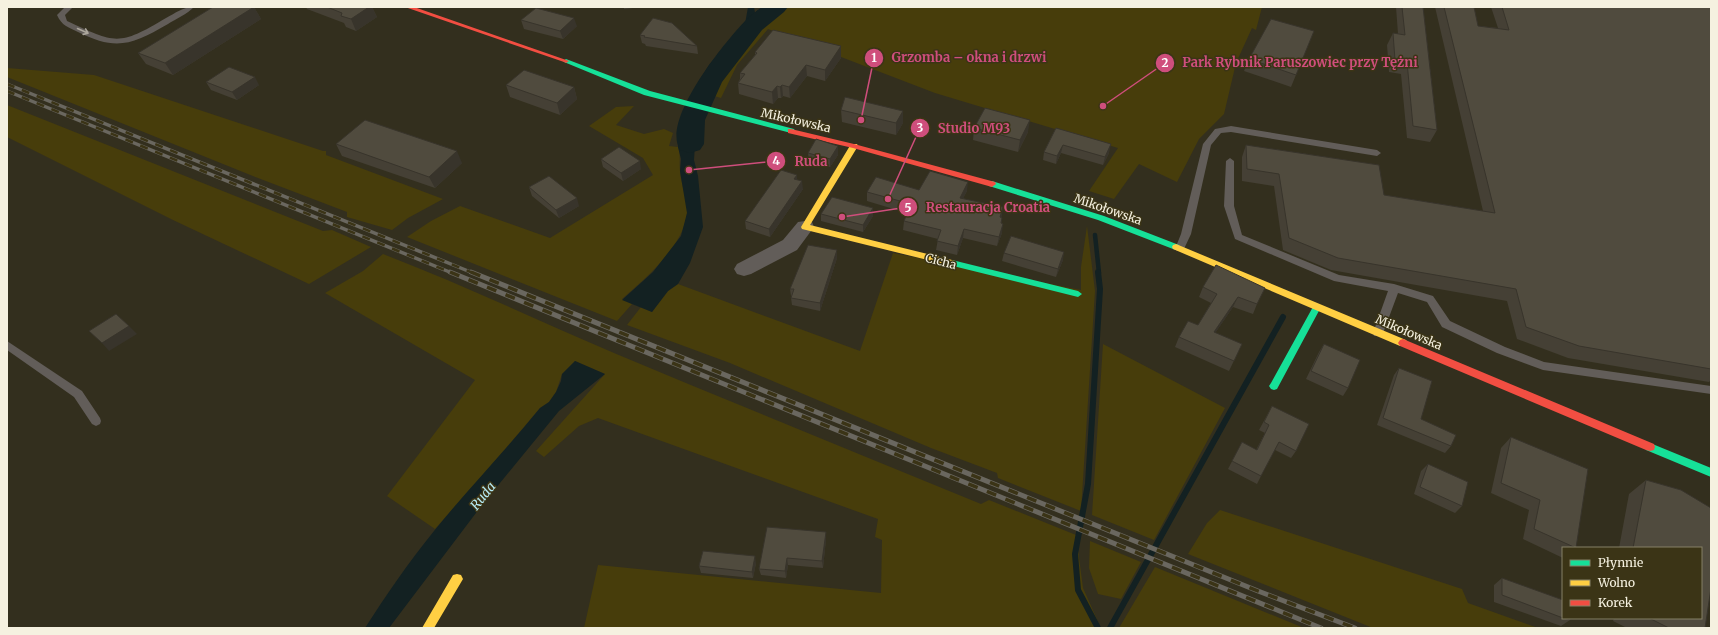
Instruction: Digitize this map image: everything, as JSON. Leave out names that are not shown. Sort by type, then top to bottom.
[{"type":"main road","name":"Mikołowska","points":[[408,7],[557,58],[647,93],[714,112],[854,146],[1081,212],[1141,233],[1711,473]]},
{"type":"main road","points":[[805,227],[854,146]]},
{"type":"main road","name":"Cicha","points":[[805,227],[1078,294]]},
{"type":"main road","points":[[1274,386],[1317,307]]},
{"type":"main road","points":[[428,628],[457,579]]},
{"type":"street","points":[[744,269],[790,245],[805,227]]},
{"type":"lane","points":[[68,7],[62,15],[64,22],[99,38],[116,42],[128,40],[149,31],[190,7]]},
{"type":"lane","points":[[1180,249],[1186,234],[1207,144],[1218,131],[1231,129],[1377,153]]},
{"type":"lane","points":[[1230,161],[1229,206],[1238,237],[1337,278],[1394,288],[1430,299],[1446,324],[1501,350],[1543,366],[1711,390]]},
{"type":"lane","points":[[1378,332],[1391,300],[1394,288]]},
{"type":"lane","points":[[7,345],[78,394],[96,421]]},
{"type":"shaded area","points":[[784,7],[1262,7],[1256,30],[1252,28],[1236,63],[1224,114],[1199,139],[1177,182],[1139,164],[1114,199],[1089,191],[1118,148],[935,93],[768,29],[737,65],[721,98],[707,94],[746,41],[764,23]]},
{"type":"shaded area","points":[[7,68],[94,75],[326,151],[326,155],[443,199],[408,218],[392,230],[347,217],[347,212],[258,178],[7,77]]},
{"type":"shaded area","points":[[7,105],[323,231],[332,230],[371,247],[309,284],[173,220],[7,137]]},
{"type":"shaded area","points":[[634,106],[616,125],[644,134],[664,129],[673,133],[669,146],[678,147],[687,213],[679,238],[662,261],[622,299],[632,304],[617,321],[407,237],[431,221],[460,206],[550,238],[653,175],[643,158],[589,126],[616,107]]},
{"type":"shaded area","points":[[1087,226],[1095,291],[1081,511],[998,478],[997,473],[931,448],[730,363],[627,325],[641,307],[652,312],[668,291],[678,284],[860,351],[893,253],[1081,290],[1081,267]]},
{"type":"shaded area","points":[[383,254],[614,353],[981,504],[989,500],[1076,535],[1083,588],[1100,626],[1099,628],[584,628],[598,565],[881,593],[882,540],[875,537],[878,519],[598,418],[579,426],[544,457],[536,451],[605,374],[575,361],[562,374],[556,392],[549,402],[540,408],[435,529],[387,496],[475,380],[325,293],[363,271]]},
{"type":"shaded area","points":[[1103,344],[1225,408],[1154,540],[1092,515]]},
{"type":"shaded area","points":[[1220,510],[1462,589],[1468,603],[1538,628],[1373,628],[1188,554],[1207,523]]},
{"type":"shaded area","points":[[1090,541],[1141,562],[1121,599],[1098,594],[1089,568]]},
{"type":"shaded area","points":[[1155,567],[1304,628],[1119,628]]},
{"type":"water","points":[[748,7],[754,7],[755,13],[758,10],[765,8],[784,7],[764,23],[746,41],[707,94],[694,90],[709,65],[745,24]]},
{"type":"water","points":[[686,109],[701,114],[696,130],[694,160],[698,176],[703,227],[690,263],[678,284],[668,291],[652,312],[622,300],[653,272],[681,236],[687,213],[680,171],[681,159],[678,147]]},
{"type":"water","points":[[575,361],[605,374],[559,411],[482,505],[389,628],[365,628],[398,579],[447,515],[540,408],[549,402],[556,392],[561,381],[562,374]]},
{"type":"building","points":[[213,7],[254,7],[165,63],[138,53]]},
{"type":"building","points":[[327,7],[369,7],[351,19],[341,16],[342,13]]},
{"type":"building","points":[[1402,7],[1423,7],[1437,130],[1413,126],[1407,62],[1395,60],[1393,33],[1405,35]]},
{"type":"building","points":[[1444,7],[1474,7],[1478,26],[1509,30],[1502,7],[1710,7],[1711,369],[1579,346],[1526,327],[1516,289],[1338,258],[1289,238],[1279,174],[1247,169],[1246,145],[1379,165],[1384,195],[1495,213]]},
{"type":"building","points":[[536,8],[574,18],[560,31],[521,20]]},
{"type":"building","points":[[653,18],[672,23],[697,46],[644,37],[645,36],[640,35]]},
{"type":"building","points":[[1271,19],[1314,31],[1296,75],[1249,59]]},
{"type":"building","points":[[773,30],[841,46],[825,70],[806,65],[789,87],[782,85],[780,87],[777,86],[772,92],[738,83],[745,74],[740,73],[757,53],[755,52]]},
{"type":"building","points":[[229,67],[255,77],[232,92],[206,82]]},
{"type":"building","points":[[524,70],[574,87],[557,103],[506,85]]},
{"type":"building","points":[[845,97],[903,111],[896,123],[841,110]]},
{"type":"building","points":[[985,108],[1030,120],[1020,140],[974,128]]},
{"type":"building","points":[[365,120],[457,151],[429,177],[336,144]]},
{"type":"building","points":[[1056,128],[1111,144],[1105,157],[1063,145],[1057,156],[1044,152]]},
{"type":"building","points":[[816,139],[838,146],[830,159],[808,153]]},
{"type":"building","points":[[619,147],[640,161],[621,173],[601,159]]},
{"type":"building","points":[[781,170],[797,175],[794,179],[802,181],[769,229],[745,221]]},
{"type":"building","points":[[930,171],[968,182],[960,198],[1003,207],[1000,217],[1002,218],[1001,223],[1003,224],[999,237],[964,229],[958,246],[937,241],[941,230],[904,221],[911,204],[867,192],[876,177],[919,190]]},
{"type":"building","points":[[549,176],[577,198],[556,210],[529,187]]},
{"type":"building","points":[[832,197],[873,208],[863,225],[821,214]]},
{"type":"building","points":[[1011,236],[1064,252],[1058,269],[1004,253]]},
{"type":"building","points":[[808,245],[837,250],[820,303],[791,298],[794,289],[790,289]]},
{"type":"building","points":[[1216,265],[1265,288],[1257,304],[1238,297],[1214,332],[1242,344],[1234,361],[1179,337],[1188,321],[1198,325],[1217,294],[1203,287]]},
{"type":"building","points":[[116,314],[129,326],[102,343],[89,331]]},
{"type":"building","points":[[1324,344],[1360,360],[1348,388],[1311,371]]},
{"type":"building","points":[[1399,368],[1432,381],[1421,419],[1456,435],[1451,446],[1383,418]]},
{"type":"building","points":[[1272,406],[1309,424],[1296,451],[1279,442],[1261,476],[1232,461],[1242,442],[1257,450],[1269,425],[1264,422]]},
{"type":"building","points":[[1511,437],[1588,469],[1576,547],[1534,529],[1540,500],[1501,483]]},
{"type":"building","points":[[1428,464],[1468,482],[1462,506],[1420,487]]},
{"type":"building","points":[[1646,480],[1681,490],[1711,508],[1711,588],[1705,628],[1669,628],[1651,619],[1702,619],[1702,547],[1633,547]]},
{"type":"building","points":[[767,527],[826,532],[822,561],[787,558],[785,571],[759,569]]},
{"type":"building","points":[[703,551],[755,556],[752,572],[699,566]]},
{"type":"building","points":[[1502,578],[1562,600],[1562,618],[1502,595]]},
{"type":"waterway","name":"Ruda","points":[[690,144],[692,120],[710,81],[754,25],[776,7]]},
{"type":"waterway","points":[[1095,235],[1099,273]]},
{"type":"waterway","points":[[1098,272],[1100,289],[1088,484],[1075,554],[1078,590],[1098,628]]},
{"type":"waterway","points":[[1110,628],[1283,317]]},
{"type":"railway","points":[[7,84],[473,273]]},
{"type":"railway","points":[[7,91],[452,273]]},
{"type":"railway","points":[[450,272],[1321,628]]},
{"type":"railway","points":[[471,272],[1258,591],[1355,628]]},
{"type":"traffic: fast","points":[[566,61],[647,93],[791,131]]},
{"type":"traffic: fast","points":[[992,184],[1101,218],[1176,247]]},
{"type":"traffic: fast","points":[[952,263],[1078,294]]},
{"type":"traffic: fast","points":[[1274,386],[1317,307]]},
{"type":"traffic: fast","points":[[1650,447],[1711,473]]},
{"type":"traffic: slow","points":[[854,146],[805,227],[952,263]]},
{"type":"traffic: slow","points":[[1176,247],[1403,343]]},
{"type":"traffic: slow","points":[[428,628],[457,579]]},
{"type":"traffic: jam","points":[[408,7],[566,61]]},
{"type":"traffic: jam","points":[[791,131],[854,146],[992,184]]},
{"type":"traffic: jam","points":[[1403,343],[1650,447]]},
{"type":"place","name":"Park Rybnik Paruszowiec przy Tężni","points":[[1103,106]]},
{"type":"place","name":"Grzomba – okna i drzwi","points":[[861,120]]},
{"type":"place","name":"Ruda","points":[[689,170]]},
{"type":"place","name":"Studio M93","points":[[888,199]]},
{"type":"place","name":"Restauracja Croatia","points":[[842,217]]}]
